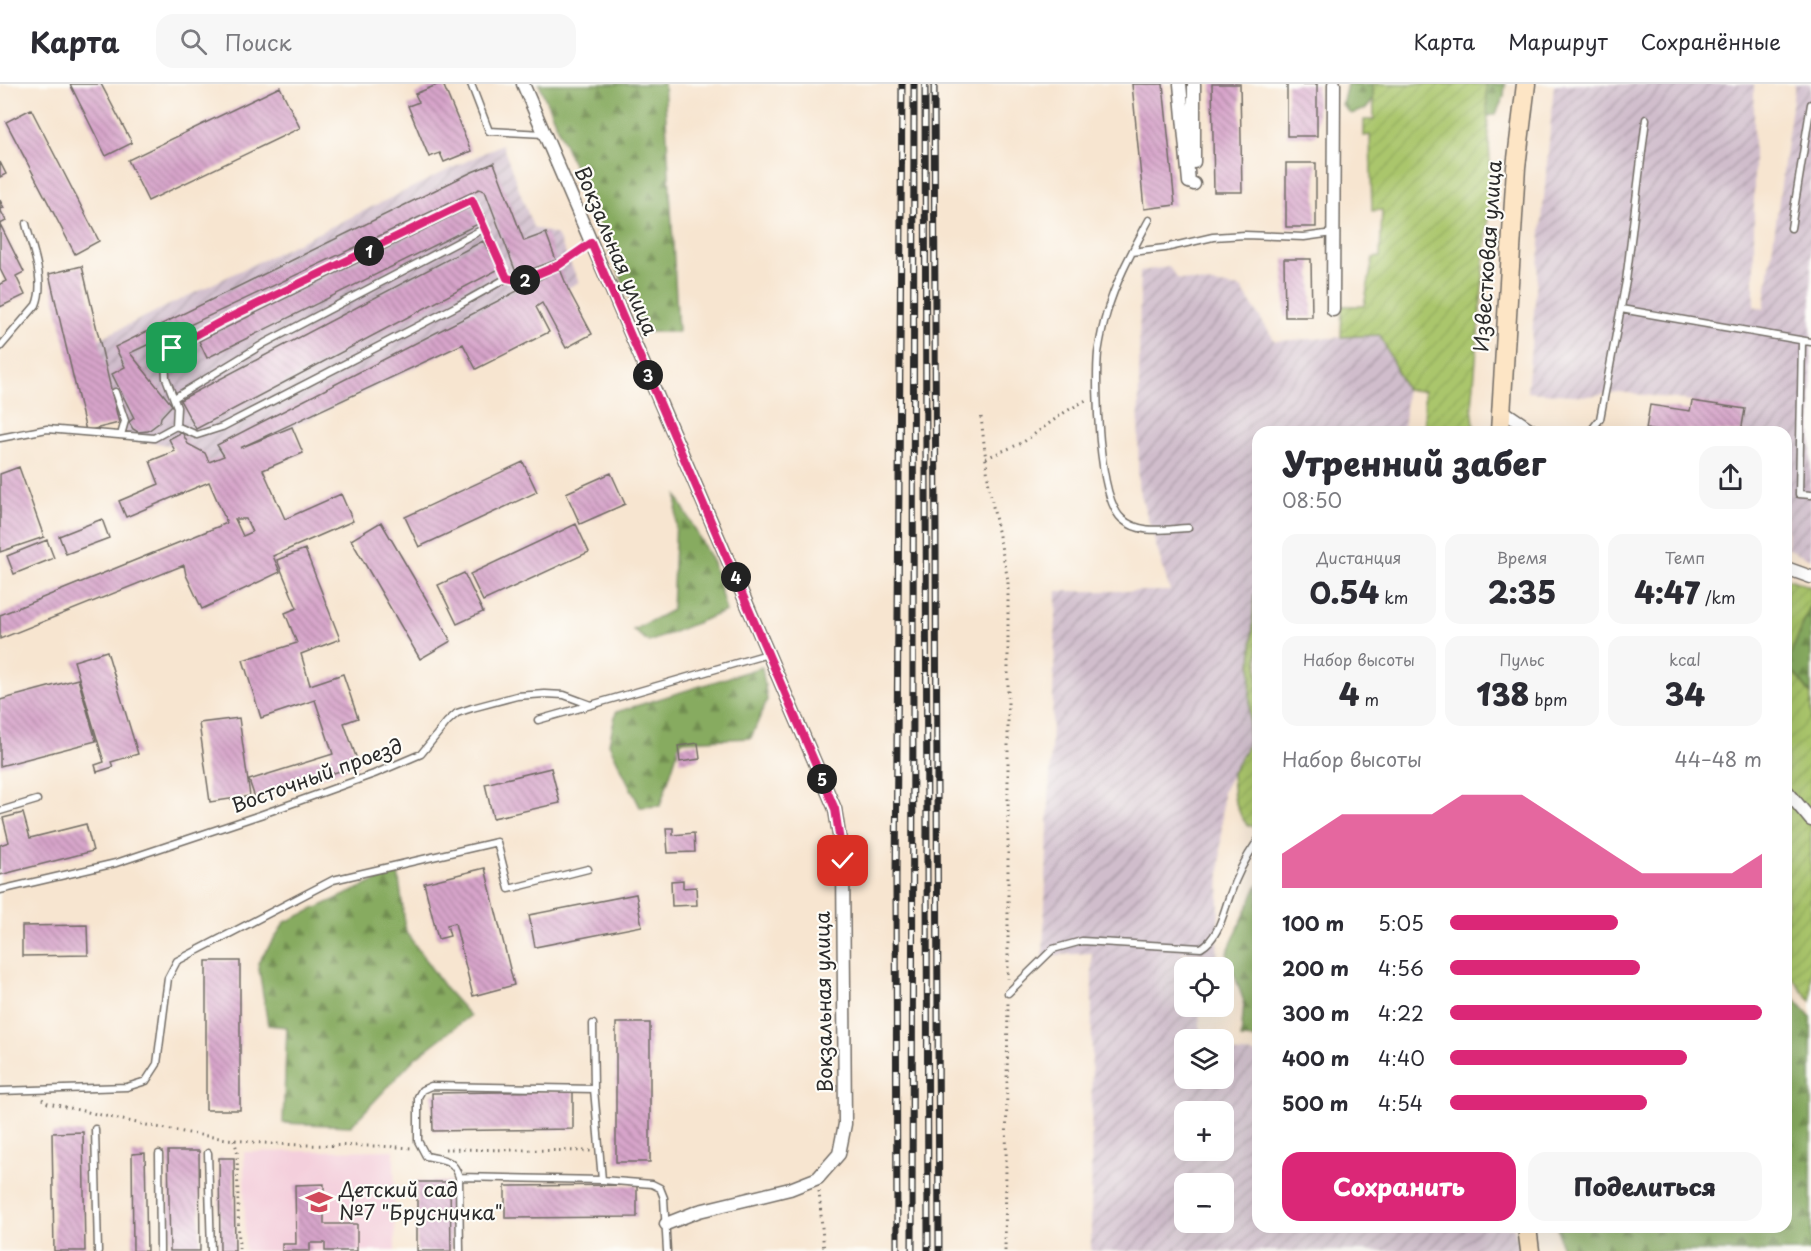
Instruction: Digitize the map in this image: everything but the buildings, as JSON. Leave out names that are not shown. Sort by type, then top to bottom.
[{"type":"main road","name":"Известковая улица","points":[[1500,426],[1516,168],[1526,84]]},
{"type":"main road","points":[[1528,1233],[1530,1251]]},
{"type":"street","name":"Вокзальная улица","points":[[522,84],[835,809],[843,861],[845,1124],[839,1154],[818,1178],[790,1189],[699,1210],[666,1224]]},
{"type":"street","points":[[1180,84],[1189,182],[1194,184],[1194,84]]},
{"type":"street","points":[[1333,310],[1334,84]]},
{"type":"street","points":[[1500,409],[1525,426]]},
{"type":"street","points":[[1792,570],[1811,576]]},
{"type":"street","points":[[1792,797],[1811,820]]},
{"type":"lane","points":[[471,84],[489,131],[544,134]]},
{"type":"lane","points":[[1791,228],[1811,104]]},
{"type":"lane","points":[[1595,426],[1600,419],[1626,281],[1646,119]]},
{"type":"lane","points":[[176,426],[177,407],[166,378],[165,359],[172,348],[472,200],[507,278]]},
{"type":"lane","points":[[1149,220],[1114,289],[1098,353],[1097,393],[1101,457],[1109,496],[1121,519],[1146,530],[1188,528]]},
{"type":"lane","points":[[0,347],[36,305],[39,298],[37,268],[26,224]]},
{"type":"lane","points":[[174,398],[265,343],[485,228]]},
{"type":"lane","points":[[1132,252],[1165,248],[1213,237],[1245,235],[1304,237],[1333,233]]},
{"type":"lane","points":[[176,426],[197,435],[222,427],[458,306],[507,278],[521,281],[559,265],[591,243]]},
{"type":"lane","points":[[1621,309],[1811,342]]},
{"type":"lane","points":[[1802,341],[1799,494],[1811,495]]},
{"type":"lane","points":[[116,392],[125,421],[121,435]]},
{"type":"lane","points":[[0,438],[47,429],[154,438],[176,426]]},
{"type":"lane","points":[[538,720],[769,654]]},
{"type":"lane","name":"Восточный проезд","points":[[0,890],[117,863],[230,826],[374,774],[421,754],[447,722],[457,713],[465,710],[517,696],[545,694],[564,695],[591,705]]},
{"type":"lane","points":[[0,811],[37,800]]},
{"type":"lane","points":[[0,1091],[128,1087],[146,1081],[157,1064],[168,978],[177,961],[333,880],[497,842],[510,889],[588,869]]},
{"type":"lane","points":[[1008,993],[1053,949],[1082,941],[1201,948],[1208,944],[1225,915],[1230,895],[1252,849]]},
{"type":"lane","points":[[593,1024],[594,1089],[602,1180]]},
{"type":"lane","points":[[460,1251],[459,1177],[456,1167],[449,1161],[426,1155],[421,1149],[418,1141],[418,1097],[422,1090],[431,1086],[594,1089]]},
{"type":"lane","points":[[95,1129],[98,1251]]},
{"type":"lane","points":[[208,1153],[211,1251]]},
{"type":"lane","points":[[159,1154],[160,1251]]},
{"type":"lane","points":[[459,1177],[602,1180],[651,1184],[660,1188],[664,1198],[667,1251]]},
{"type":"path","points":[[986,458],[1022,443],[1065,412],[1097,393]]},
{"type":"path","points":[[981,417],[989,487],[1008,580],[1008,993],[1005,1251]]},
{"type":"path","points":[[31,1090],[48,1103],[164,1129],[234,1140],[421,1149],[598,1151]]},
{"type":"path","points":[[234,1140],[237,1150],[239,1251]]},
{"type":"path","points":[[818,1178],[824,1251]]},
{"type":"shaded area","points":[[1554,84],[1754,84],[1754,306],[1764,309],[1795,84],[1811,84],[1811,559],[1792,550],[1792,426],[1742,426],[1745,409],[1692,401],[1619,392],[1588,396],[1527,392]]},
{"type":"shaded area","points":[[502,144],[533,227],[557,235],[579,282],[463,344],[292,427],[209,462],[205,453],[157,443],[128,440],[119,423],[99,339]]},
{"type":"shaded area","points":[[1169,267],[1178,279],[1241,288],[1275,341],[1380,335],[1406,390],[1404,426],[1252,426],[1252,646],[1248,745],[1223,791],[1217,956],[1180,951],[1186,957],[1174,957],[1174,1017],[1200,1017],[1200,1029],[1174,1029],[1174,1089],[1234,1089],[1234,1053],[1252,1054],[1252,1233],[1515,1233],[1518,1251],[1091,1251],[1092,953],[1043,956],[1057,591],[1170,591],[1138,486],[1140,271]]},
{"type":"shaded area","name":"Детский сад №7 \"Брусничка\"","points":[[394,1150],[395,1251],[245,1251],[244,1152]]},
{"type":"green space","points":[[539,84],[664,84],[678,332],[644,332]]},
{"type":"green space","points":[[1347,84],[1505,84],[1504,96],[1496,114],[1479,119],[1375,98],[1366,109],[1351,114],[1342,105]]},
{"type":"green space","points":[[1373,84],[1486,84],[1491,182],[1472,407],[1474,426],[1425,426],[1424,391],[1406,390],[1380,335],[1341,337],[1342,306],[1364,306],[1373,258],[1380,257],[1382,210],[1372,211],[1370,135],[1364,136],[1364,120],[1374,120]]},
{"type":"green space","points":[[677,496],[713,563],[726,611],[649,642],[633,630],[672,610]]},
{"type":"green space","points":[[1792,580],[1811,587],[1811,603],[1792,651]]},
{"type":"green space","points":[[1811,603],[1811,694],[1792,670],[1792,651]]},
{"type":"green space","points":[[1252,645],[1252,826],[1247,825],[1241,816],[1234,798],[1232,773],[1248,745]]},
{"type":"green space","points":[[762,667],[767,700],[751,738],[681,741],[660,806],[640,807],[609,744],[616,712]]},
{"type":"green space","points":[[1792,670],[1811,695],[1811,1001],[1792,978]]},
{"type":"green space","points":[[398,871],[406,932],[445,988],[470,1016],[415,1058],[351,1126],[283,1123],[287,1027],[268,1025],[258,963],[285,922]]},
{"type":"green space","points":[[1252,897],[1252,1039],[1241,1038],[1244,1002],[1234,973],[1234,957],[1228,957],[1227,953]]},
{"type":"green space","points":[[1792,996],[1811,1017],[1811,1251],[1562,1251],[1558,1233],[1792,1233]]},
{"type":"railway","points":[[897,1251],[896,879],[902,84]]},
{"type":"railway","points":[[912,1251],[914,84]]},
{"type":"railway","points":[[925,84],[928,1251]]},
{"type":"railway","points":[[934,84],[939,1251]]},
{"type":"place","name":"Детский сад №7 \"Брусничка\"","points":[[319,1202]]},
{"type":"route","points":[[172,348],[303,281],[472,200],[507,278],[521,281],[559,265],[591,243],[835,809],[843,861]]}]
